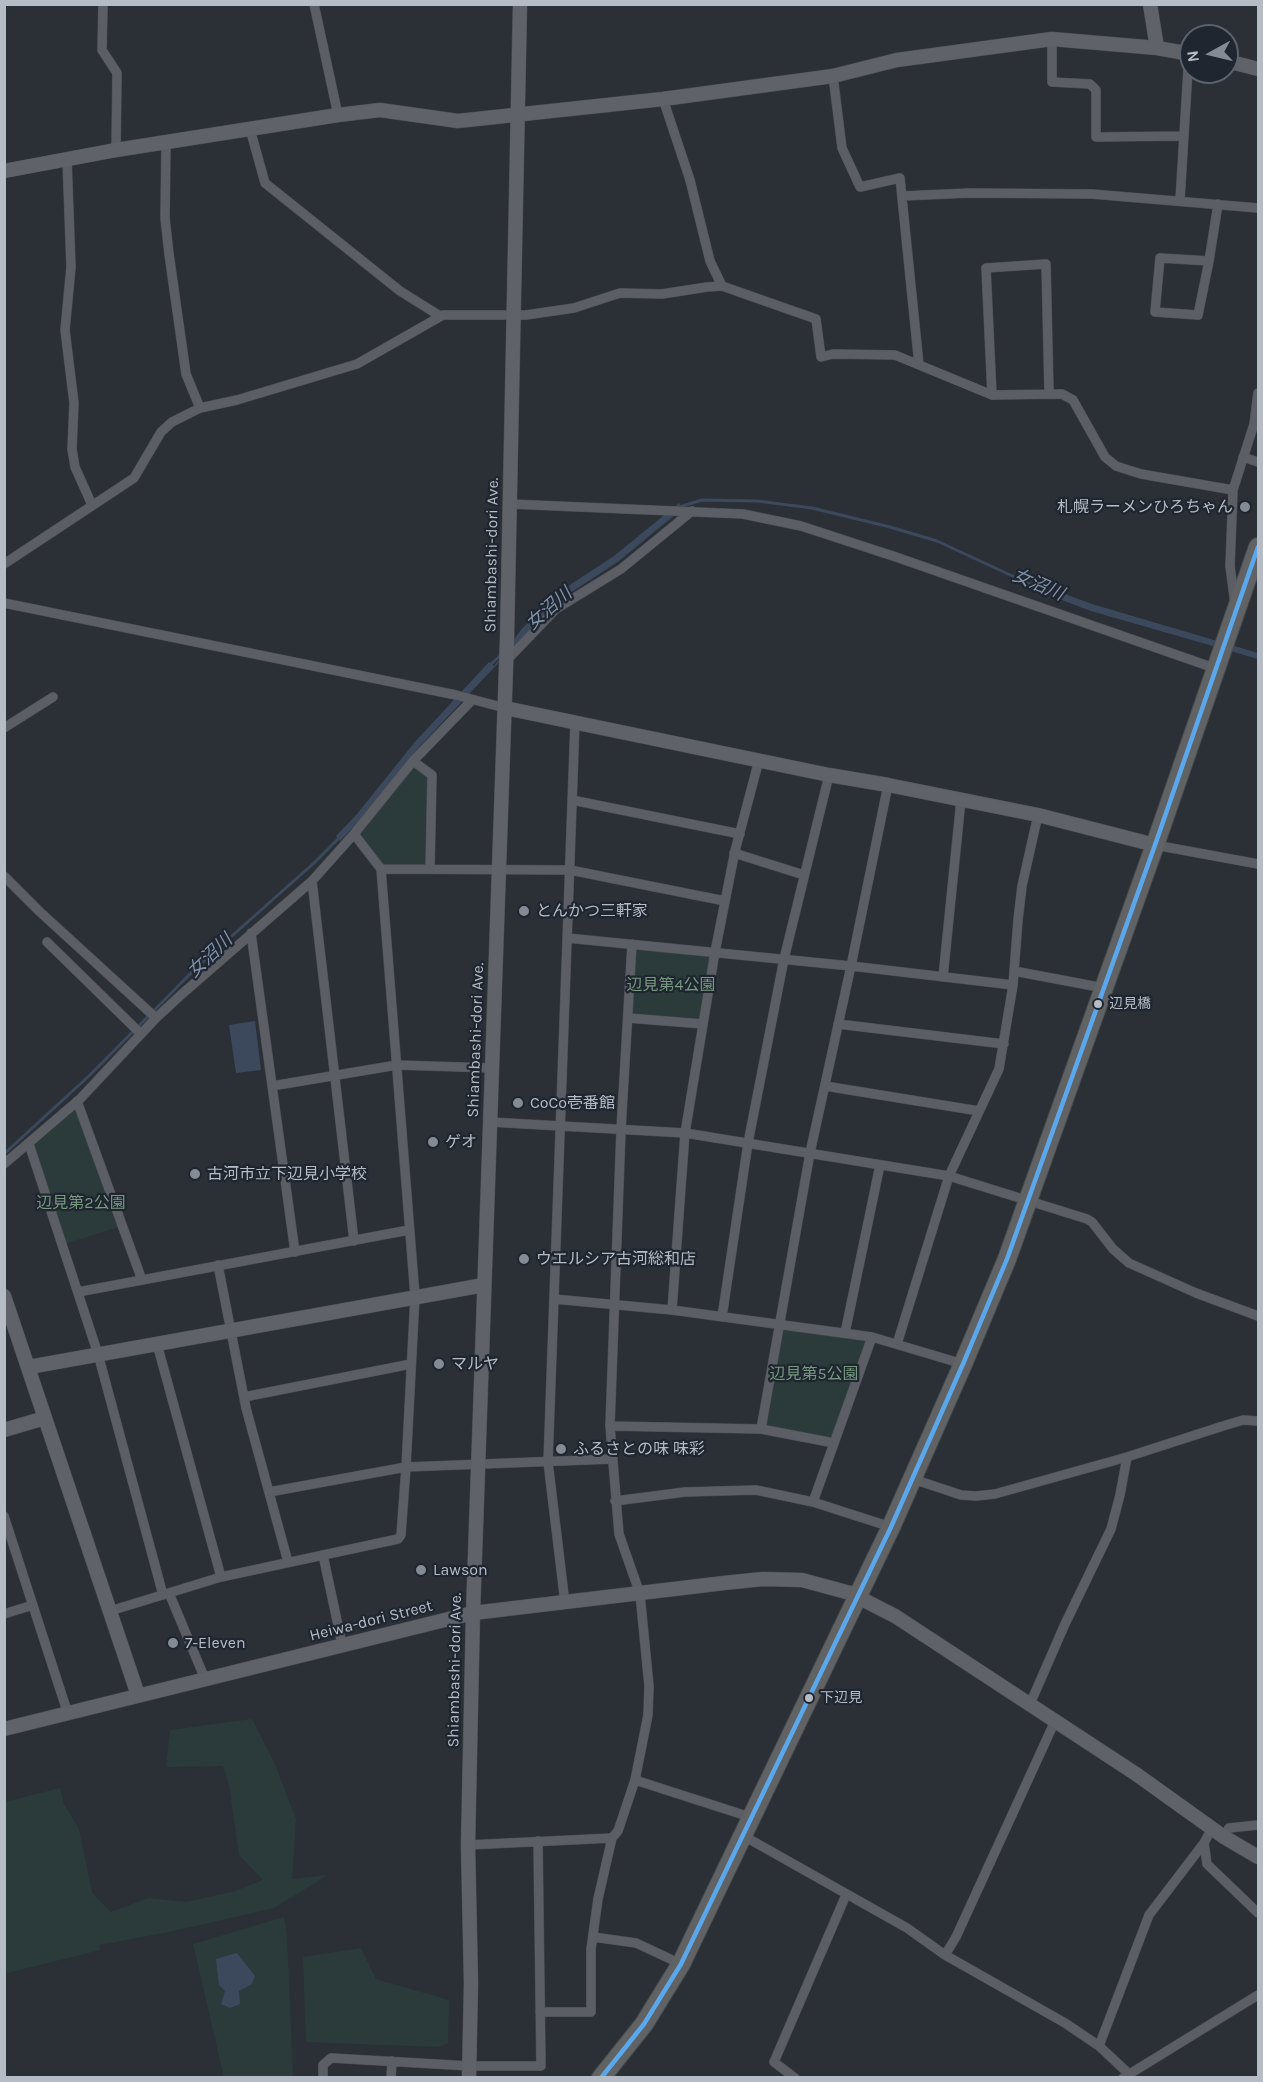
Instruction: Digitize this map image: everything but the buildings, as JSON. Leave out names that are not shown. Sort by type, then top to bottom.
[{"type":"highway","points":[[601,2078],[644,2024],[681,1964],[914,1479],[963,1365],[1007,1259],[1155,845],[1258,547]]},
{"type":"street","points":[[103,4],[102,50],[117,73],[116,150]]},
{"type":"street","points":[[314,4],[338,115]]},
{"type":"street","name":"Shiambashi-dori Ave.","points":[[470,2072],[468,1845],[473,1613],[505,708],[520,4]]},
{"type":"street","points":[[1150,4],[1156,48]]},
{"type":"street","points":[[1052,39],[1052,82],[1090,84],[1096,90],[1096,137],[1184,136]]},
{"type":"street","points":[[4,171],[116,150],[338,115],[380,110],[458,121],[663,99],[833,76],[897,60],[1052,39],[1179,51]]},
{"type":"street","points":[[1239,64],[1258,69]]},
{"type":"street","points":[[833,76],[842,148],[860,187],[900,178],[919,364]]},
{"type":"street","points":[[1180,200],[1188,84]]},
{"type":"street","points":[[663,99],[690,180],[710,261],[722,286]]},
{"type":"street","points":[[250,129],[265,183],[400,291],[440,316]]},
{"type":"street","points":[[166,143],[165,218],[169,254],[186,374],[200,408]]},
{"type":"street","points":[[68,159],[71,267],[65,330],[74,403],[72,449],[75,467],[92,505]]},
{"type":"street","points":[[903,196],[969,193],[1092,194],[1258,208]]},
{"type":"street","points":[[1209,261],[1160,258],[1155,312],[1198,315],[1209,261],[1218,204]]},
{"type":"street","points":[[992,395],[986,268],[1046,264],[1049,393]]},
{"type":"street","points":[[4,564],[134,478],[161,432],[171,422],[200,408],[237,400],[357,364],[440,316],[514,315],[574,308],[620,293],[662,294],[722,286],[816,319],[821,357],[833,354],[895,355],[992,395],[1062,393],[1073,400],[1105,457],[1116,466],[1141,474],[1233,490]]},
{"type":"street","points":[[1238,609],[1233,603],[1230,566],[1233,490],[1254,424],[1258,393]]},
{"type":"street","points":[[1244,457],[1258,462]]},
{"type":"street","points":[[510,504],[743,514],[801,526],[896,557],[1222,653]]},
{"type":"street","points":[[506,659],[556,609],[621,569],[688,511]]},
{"type":"street","points":[[4,603],[456,695],[505,708],[829,775],[1038,815],[1155,845],[1258,864]]},
{"type":"street","points":[[4,728],[53,697]]},
{"type":"street","points":[[4,1164],[77,1101],[156,1018],[312,880],[354,834],[413,760],[469,699]]},
{"type":"street","points":[[565,1603],[548,1462],[575,722]]},
{"type":"street","points":[[413,760],[432,775],[430,869]]},
{"type":"street","points":[[672,1310],[685,1133],[734,853],[759,760]]},
{"type":"street","points":[[722,1317],[748,1143],[784,959],[829,775]]},
{"type":"street","points":[[761,1429],[810,1153],[888,785]]},
{"type":"street","points":[[572,800],[740,834]]},
{"type":"street","points":[[943,977],[961,800]]},
{"type":"street","points":[[897,1344],[949,1176],[999,1069],[1013,985],[1022,886],[1038,815]]},
{"type":"street","points":[[110,1611],[221,1577],[398,1539],[401,1535],[415,1296],[381,869],[354,834]]},
{"type":"street","points":[[734,853],[804,875]]},
{"type":"street","points":[[381,869],[570,870],[725,901]]},
{"type":"street","points":[[4,876],[156,1018]]},
{"type":"street","points":[[312,880],[354,1241]]},
{"type":"street","points":[[251,933],[295,1252]]},
{"type":"street","points":[[567,938],[851,966],[1013,985]]},
{"type":"street","points":[[47,942],[141,1034]]},
{"type":"street","points":[[540,2012],[591,2012],[592,1937],[598,1899],[612,1838],[618,1831],[635,1780],[648,1715],[649,1686],[640,1594],[619,1533],[610,1426],[621,1130],[632,944]]},
{"type":"street","points":[[84,978],[98,965]]},
{"type":"street","points":[[1014,971],[1104,988]]},
{"type":"street","points":[[628,1018],[703,1024]]},
{"type":"street","points":[[838,1024],[1004,1044]]},
{"type":"street","points":[[272,1086],[397,1065],[492,1068]]},
{"type":"street","points":[[825,1086],[979,1111]]},
{"type":"street","points":[[77,1101],[142,1280]]},
{"type":"street","points":[[490,1122],[685,1133],[949,1176],[1087,1219],[1092,1222],[1113,1249],[1129,1263],[1197,1293],[1258,1316]]},
{"type":"street","points":[[29,1144],[98,1354],[166,1594],[205,1679]]},
{"type":"street","points":[[845,1333],[880,1165]]},
{"type":"street","points":[[78,1292],[409,1230]]},
{"type":"street","points":[[219,1265],[244,1397],[288,1562]]},
{"type":"street","points":[[29,1367],[483,1285]]},
{"type":"street","points":[[4,1296],[138,1695]]},
{"type":"street","points":[[554,1299],[615,1303],[872,1337],[963,1365]]},
{"type":"street","points":[[813,1502],[872,1337]]},
{"type":"street","points":[[157,1344],[221,1577]]},
{"type":"street","points":[[244,1397],[411,1364]]},
{"type":"street","points":[[4,1430],[45,1418]]},
{"type":"street","points":[[914,1479],[961,1495],[995,1494],[1127,1457],[1243,1420],[1258,1421]]},
{"type":"street","points":[[610,1426],[761,1429],[834,1443]]},
{"type":"street","points":[[1030,1704],[1065,1624],[1111,1529],[1127,1457]]},
{"type":"street","points":[[269,1492],[406,1467],[612,1460]]},
{"type":"street","points":[[615,1500],[685,1492],[756,1490],[813,1502],[891,1527]]},
{"type":"street","points":[[4,1516],[68,1714]]},
{"type":"street","points":[[323,1555],[342,1644]]},
{"type":"street","name":"Heiwa-dori Street","points":[[4,1729],[473,1613],[764,1579],[802,1580],[850,1593],[895,1616],[1136,1774],[1224,1837],[1258,1857]]},
{"type":"street","points":[[4,1614],[33,1605]]},
{"type":"street","points":[[945,1955],[956,1937],[1054,1721]]},
{"type":"street","points":[[635,1780],[750,1817]]},
{"type":"street","points":[[1224,1837],[1229,1828],[1258,1825]]},
{"type":"street","points":[[1099,2046],[1149,1915],[1204,1843],[1212,1828]]},
{"type":"street","points":[[742,1835],[907,1928],[945,1955],[1065,2023],[1099,2046],[1126,2076],[1258,1995]]},
{"type":"street","points":[[468,1845],[612,1838]]},
{"type":"street","points":[[322,2078],[324,2065],[331,2058],[392,2061],[470,2072],[541,2066],[538,1841]]},
{"type":"street","points":[[1204,1843],[1207,1864],[1258,1913]]},
{"type":"street","points":[[795,2078],[774,2062],[846,1895]]},
{"type":"street","points":[[592,1937],[636,1942],[681,1964]]},
{"type":"street","points":[[391,2078],[392,2061]]},
{"type":"green space","points":[[413,761],[432,775],[430,869],[381,869],[354,834]]},
{"type":"green space","name":"辺見第4公園","points":[[632,944],[715,952],[703,1024],[628,1018]]},
{"type":"green space","name":"辺見第2公園","points":[[77,1101],[122,1226],[61,1245],[29,1144]]},
{"type":"green space","name":"辺見第5公園","points":[[779,1325],[872,1337],[834,1443],[761,1429]]},
{"type":"green space","points":[[252,1719],[274,1762],[296,1819],[292,1879],[328,1875],[274,1908],[99,1945],[100,1950],[7,1973],[4,1961],[5,1802],[60,1788],[64,1804],[79,1829],[92,1893],[111,1912],[148,1898],[186,1902],[235,1891],[263,1880],[239,1855],[229,1785],[223,1766],[166,1767],[170,1730]]},
{"type":"green space","points":[[284,1917],[287,1935],[293,2077],[224,2077],[193,1944]]},
{"type":"green space","points":[[361,1948],[376,1979],[449,2000],[448,2043],[439,2047],[306,2042],[303,1957]]},
{"type":"water","points":[[679,503],[682,509],[619,561],[555,603],[419,747],[361,819],[340,841],[336,836],[357,814],[414,743],[489,662],[494,666],[521,630],[550,598],[614,556]]},
{"type":"water","points":[[1032,582],[1092,604],[1258,653],[1258,659],[1091,611],[1030,588]]},
{"type":"water","points":[[255,1021],[261,1070],[236,1073],[229,1025]]},
{"type":"water","points":[[237,1953],[255,1976],[252,1984],[239,1991],[240,2004],[230,2008],[221,2004],[225,1991],[219,1985],[216,1959]]},
{"type":"waterway","name":"女沼川","points":[[679,507],[702,500],[757,501],[812,508],[937,541],[1034,586]]},
{"type":"waterway","name":"女沼川","points":[[489,666],[502,654]]},
{"type":"waterway","name":"女沼川","points":[[4,1154],[90,1075],[196,968],[341,836]]},
{"type":"transit line","points":[[601,2078],[644,2024],[681,1964],[891,1527],[963,1364],[1007,1259],[1155,845],[1258,547]]},
{"type":"place","name":"札幌ラーメンひろちゃん","points":[[1245,507]]},
{"type":"place","name":"とんかつ三軒家","points":[[524,911]]},
{"type":"place","name":"辺見橋","points":[[1098,1004]]},
{"type":"place","name":"CoCo壱番館","points":[[518,1103]]},
{"type":"place","name":"ゲオ","points":[[433,1142]]},
{"type":"place","name":"古河市立下辺見小学校","points":[[195,1174]]},
{"type":"place","name":"ウエルシア古河総和店","points":[[524,1259]]},
{"type":"place","name":"マルヤ","points":[[439,1364]]},
{"type":"place","name":"ふるさとの味 味彩","points":[[561,1449]]},
{"type":"place","name":"Lawson","points":[[421,1570]]},
{"type":"place","name":"7-Eleven","points":[[173,1643]]},
{"type":"place","name":"下辺見","points":[[809,1698]]}]
